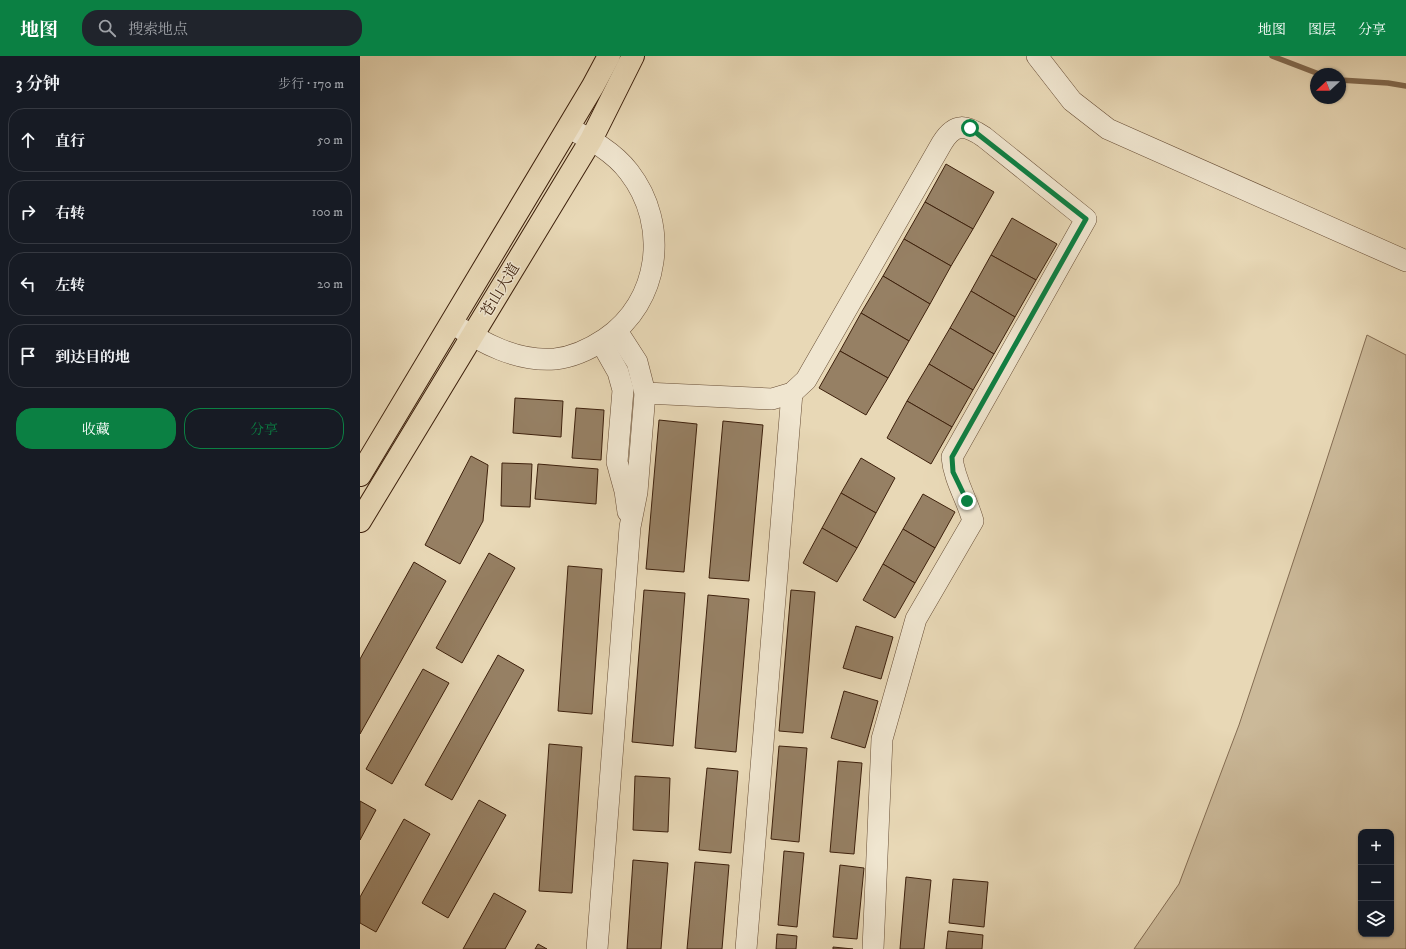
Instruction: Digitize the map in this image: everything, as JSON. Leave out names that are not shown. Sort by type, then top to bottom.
[{"type":"main road","name":"苍山大道","points":[[360,475],[569,128],[609,56]]},
{"type":"main road","name":"苍山大道","points":[[360,521],[591,140],[633,56]]},
{"type":"street","points":[[1037,56],[1072,101],[1108,129],[1406,261]]},
{"type":"street","points":[[452,322],[472,336],[505,351],[538,359],[555,359],[571,356],[609,336],[633,314],[643,297],[652,274],[655,256],[655,240],[646,203],[629,171],[613,156],[591,140],[569,128]]},
{"type":"street","points":[[645,393],[772,399],[792,393],[806,380],[947,135],[959,128],[970,128],[984,137],[1086,219],[952,457],[953,472],[967,501],[973,521],[916,619],[882,740],[874,949]]},
{"type":"street","points":[[597,949],[630,527],[637,492],[645,393],[637,362],[609,336]]},
{"type":"street","points":[[609,336],[623,390],[617,462],[625,491],[630,527]]},
{"type":"street","points":[[746,949],[792,393]]},
{"type":"shaded area","points":[[1367,335],[1406,355],[1406,949],[1134,949],[1179,884],[1239,725]]},
{"type":"building","points":[[946,164],[994,192],[973,229],[925,202]]},
{"type":"building","points":[[925,202],[973,229],[951,266],[904,239]]},
{"type":"building","points":[[1012,218],[1057,244],[1036,280],[991,255]]},
{"type":"building","points":[[904,239],[951,266],[930,304],[883,276]]},
{"type":"building","points":[[991,255],[1036,280],[1015,317],[971,291]]},
{"type":"building","points":[[883,276],[930,304],[909,341],[861,313]]},
{"type":"building","points":[[971,291],[1015,317],[994,354],[950,328]]},
{"type":"building","points":[[861,313],[909,341],[888,378],[840,351]]},
{"type":"building","points":[[950,328],[994,354],[973,390],[929,364]]},
{"type":"building","points":[[840,351],[888,378],[866,415],[819,388]]},
{"type":"building","points":[[929,364],[973,390],[952,427],[907,401]]},
{"type":"building","points":[[515,398],[563,401],[561,437],[513,433]]},
{"type":"building","points":[[907,401],[952,427],[931,464],[887,438]]},
{"type":"building","points":[[576,408],[604,410],[601,460],[572,458]]},
{"type":"building","points":[[659,420],[697,424],[684,572],[646,569]]},
{"type":"building","points":[[723,421],[763,425],[749,581],[709,578]]},
{"type":"building","points":[[471,456],[488,465],[483,521],[460,564],[425,545]]},
{"type":"building","points":[[861,458],[895,478],[876,513],[841,493]]},
{"type":"building","points":[[502,463],[532,464],[530,507],[501,506]]},
{"type":"building","points":[[538,464],[598,469],[596,504],[535,499]]},
{"type":"building","points":[[841,493],[876,513],[857,548],[822,528]]},
{"type":"building","points":[[923,494],[955,512],[935,548],[903,529]]},
{"type":"building","points":[[822,528],[857,548],[837,582],[803,563]]},
{"type":"building","points":[[903,529],[935,548],[915,583],[883,564]]},
{"type":"building","points":[[489,553],[515,568],[462,663],[436,648]]},
{"type":"building","points":[[414,562],[446,581],[360,734],[360,659]]},
{"type":"building","points":[[883,564],[915,583],[895,618],[863,600]]},
{"type":"building","points":[[568,566],[602,569],[592,714],[558,711]]},
{"type":"building","points":[[644,590],[685,593],[673,746],[632,742]]},
{"type":"building","points":[[791,590],[815,592],[803,733],[779,731]]},
{"type":"building","points":[[708,595],[749,599],[736,752],[695,748]]},
{"type":"building","points":[[856,626],[893,637],[881,679],[843,668]]},
{"type":"building","points":[[498,655],[524,670],[452,800],[425,785]]},
{"type":"building","points":[[423,669],[449,683],[392,784],[366,769]]},
{"type":"building","points":[[844,691],[878,701],[865,748],[831,738]]},
{"type":"building","points":[[549,744],[582,747],[572,893],[539,891]]},
{"type":"building","points":[[779,746],[807,748],[799,842],[771,839]]},
{"type":"building","points":[[838,761],[862,763],[854,854],[830,852]]},
{"type":"building","points":[[707,768],[738,771],[731,853],[699,850]]},
{"type":"building","points":[[635,776],[670,778],[668,832],[633,830]]},
{"type":"building","points":[[479,800],[506,815],[448,918],[422,903]]},
{"type":"building","points":[[360,801],[376,810],[360,840]]},
{"type":"building","points":[[404,819],[430,834],[376,932],[360,923],[360,897]]},
{"type":"building","points":[[784,851],[804,853],[797,927],[778,925]]},
{"type":"building","points":[[633,860],[668,863],[661,949],[627,949]]},
{"type":"building","points":[[695,862],[729,865],[722,949],[687,949]]},
{"type":"building","points":[[840,865],[864,868],[857,939],[833,937]]},
{"type":"building","points":[[906,877],[931,880],[924,949],[900,949]]},
{"type":"building","points":[[953,879],[988,882],[984,927],[949,923]]},
{"type":"building","points":[[494,893],[526,911],[505,949],[463,949]]},
{"type":"building","points":[[948,931],[983,935],[982,949],[946,949]]},
{"type":"building","points":[[777,934],[797,936],[796,949],[776,949]]},
{"type":"building","points":[[538,944],[547,949],[535,949]]},
{"type":"building","points":[[833,947],[853,949],[833,949]]},
{"type":"waterway","points":[[1272,56],[1310,71]]},
{"type":"waterway","points":[[1346,80],[1388,83],[1406,86]]},
{"type":"route","points":[[967,501],[953,472],[952,457],[1086,219],[984,137],[970,128]]}]
